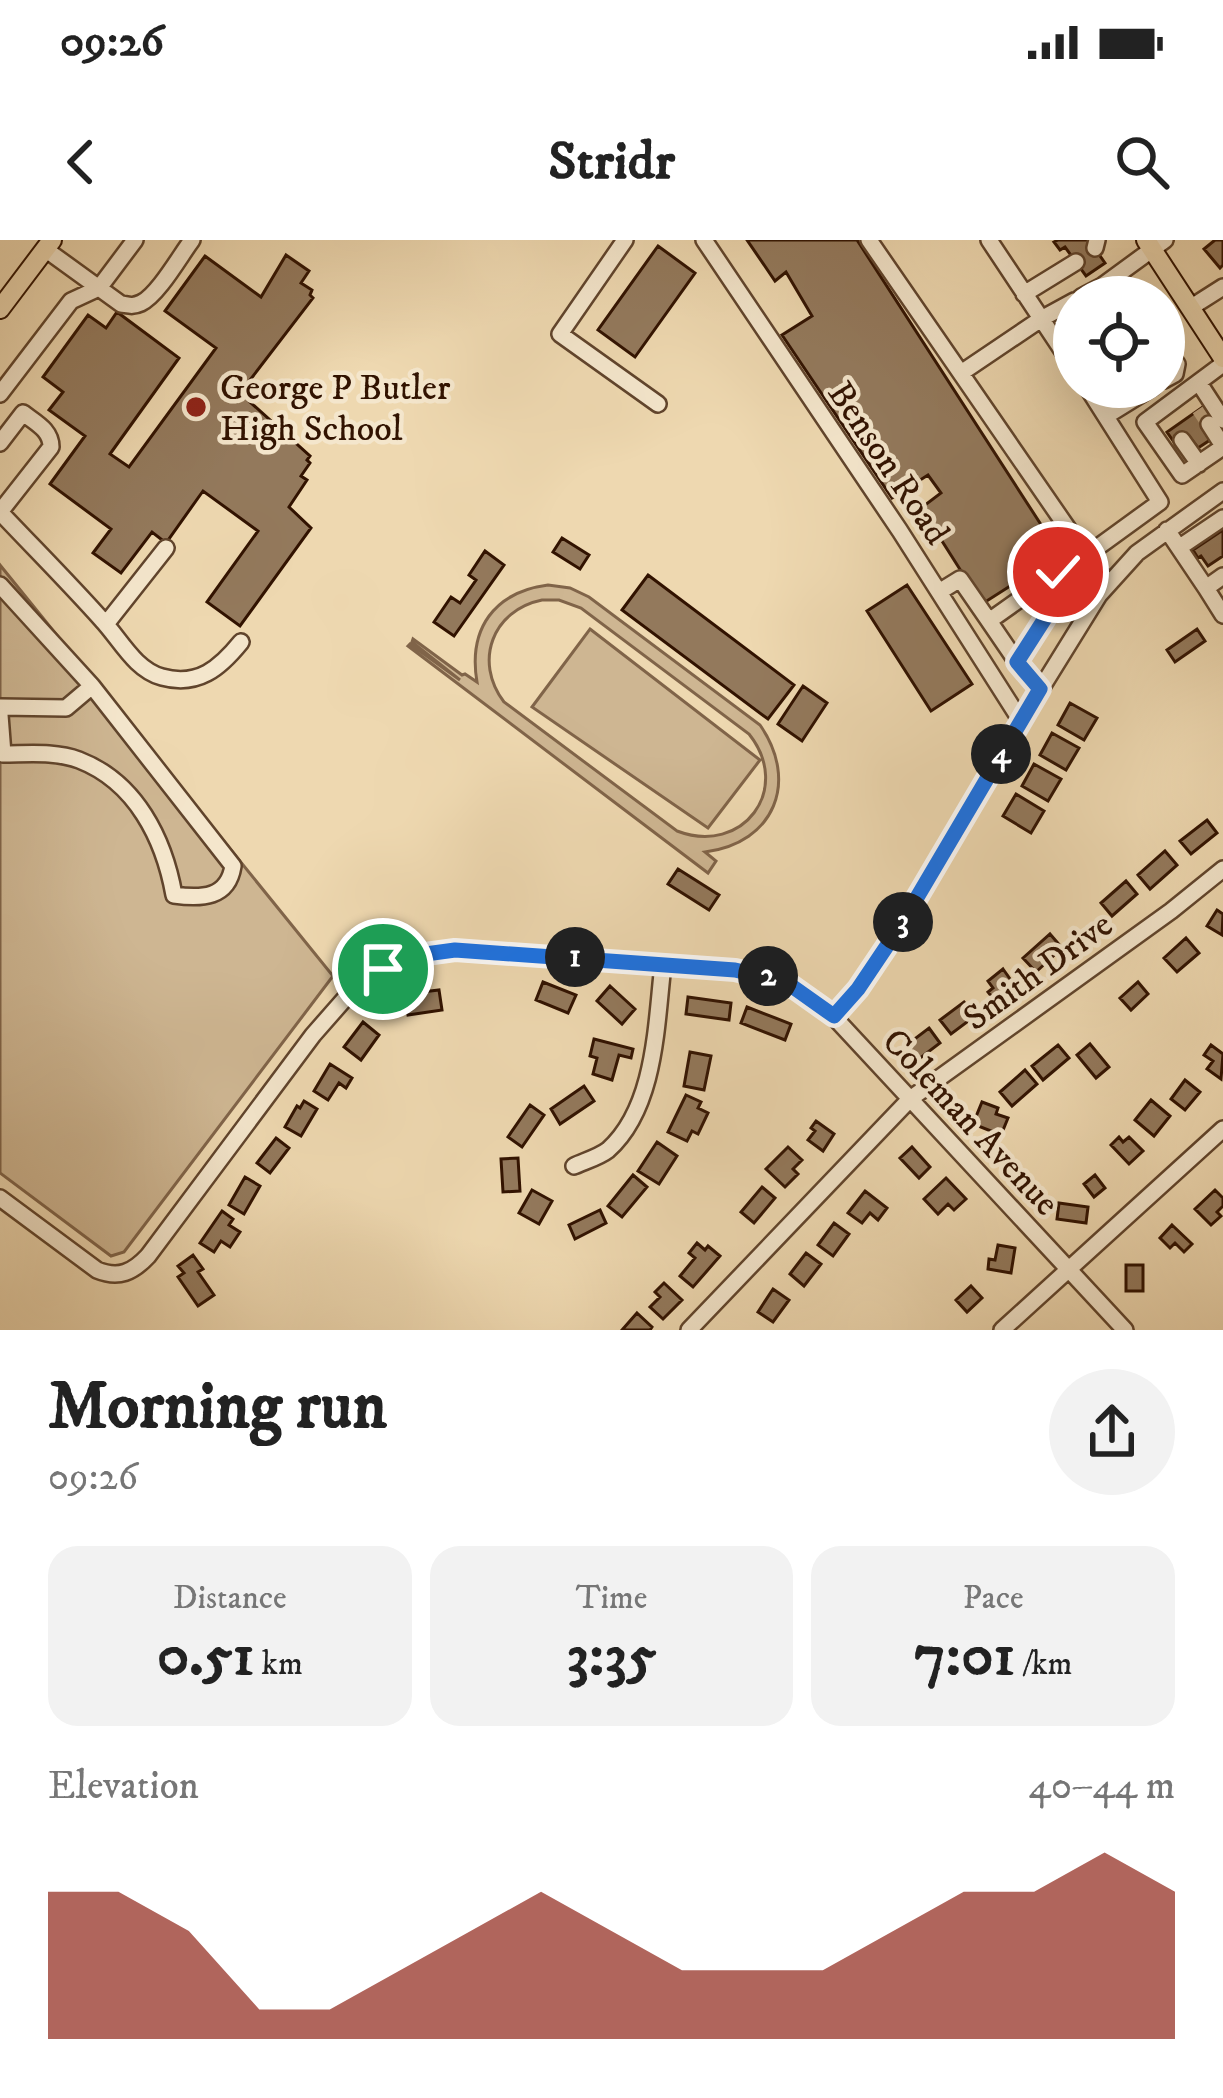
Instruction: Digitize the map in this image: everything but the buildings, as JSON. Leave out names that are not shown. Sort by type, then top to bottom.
[{"type":"main road","points":[[1154,243],[1223,361]]},
{"type":"main road","points":[[0,309],[49,244]]},
{"type":"street","points":[[0,394],[71,302],[99,288],[135,240]]},
{"type":"street","points":[[49,244],[99,288],[131,306],[142,303],[192,240]]},
{"type":"street","points":[[625,240],[560,334],[658,404]]},
{"type":"street","name":"Benson Road","points":[[704,240],[1021,721]]},
{"type":"street","points":[[869,240],[1109,583]]},
{"type":"street","points":[[1011,240],[992,245],[1053,337]]},
{"type":"street","points":[[1114,276],[1154,243]]},
{"type":"street","points":[[1024,294],[1076,262]]},
{"type":"street","points":[[1190,308],[1223,287]]},
{"type":"street","points":[[961,374],[1053,313]]},
{"type":"street","points":[[1214,453],[1182,475],[1145,422],[1223,361]]},
{"type":"street","points":[[1187,391],[1199,409]]},
{"type":"street","points":[[1187,391],[1216,422],[1214,453],[1223,470]]},
{"type":"street","points":[[1087,555],[1160,502],[1101,408]]},
{"type":"street","points":[[1106,416],[1119,408]]},
{"type":"street","points":[[1162,410],[1178,434],[1214,453]]},
{"type":"street","points":[[0,443],[23,413],[47,431],[51,447],[0,512],[136,661],[163,677],[194,679],[221,666],[241,642]]},
{"type":"street","points":[[834,1016],[899,928],[1040,689],[1109,583],[1137,554],[1223,491]]},
{"type":"street","points":[[1180,548],[1223,518]]},
{"type":"street","points":[[1168,530],[1223,615]]},
{"type":"street","points":[[106,624],[166,548]]},
{"type":"street","points":[[989,621],[1058,572],[1067,584],[1017,662]]},
{"type":"street","points":[[1206,588],[1223,576]]},
{"type":"street","points":[[939,592],[960,578],[1040,689]]},
{"type":"street","points":[[0,586],[92,686],[233,866],[231,881],[217,894],[198,899],[174,895],[168,860],[152,824],[105,775],[79,760],[45,753],[3,754],[0,711],[66,708],[92,686]]},
{"type":"street","name":"Smith Drive","points":[[689,1330],[910,1099],[1223,869]]},
{"type":"street","name":"Coleman Avenue","points":[[0,1198],[97,1270],[116,1276],[133,1270],[349,994],[411,956],[455,950],[735,970],[797,988],[834,1016],[1125,1330]]},
{"type":"street","points":[[574,1166],[606,1152],[641,1097],[651,1065],[664,965]]},
{"type":"street","points":[[1002,1330],[1223,1129]]},
{"type":"shaded area","points":[[0,565],[333,976],[124,1252],[111,1256],[0,1173]]},
{"type":"shaded area","points":[[548,585],[589,597],[760,725],[778,767],[773,806],[749,836],[705,852],[716,861],[708,873],[408,646],[460,680],[413,639],[477,682],[481,630],[499,605]],"holes":[[[559,600],[581,608],[749,734],[766,776],[763,795],[740,826],[701,836],[677,831],[504,702],[495,686],[489,654],[500,626],[525,606]]]},
{"type":"shaded area","points":[[590,629],[760,760],[708,828],[532,707]]},
{"type":"tunnel","points":[[1199,409],[1209,424]]},
{"type":"place","name":"George P Butler High School","points":[[196,407]]},
{"type":"route","points":[[383,969],[411,956],[455,950],[735,970],[786,982],[834,1016],[877,963],[1040,689],[1017,662],[1067,584],[1058,572]]}]
